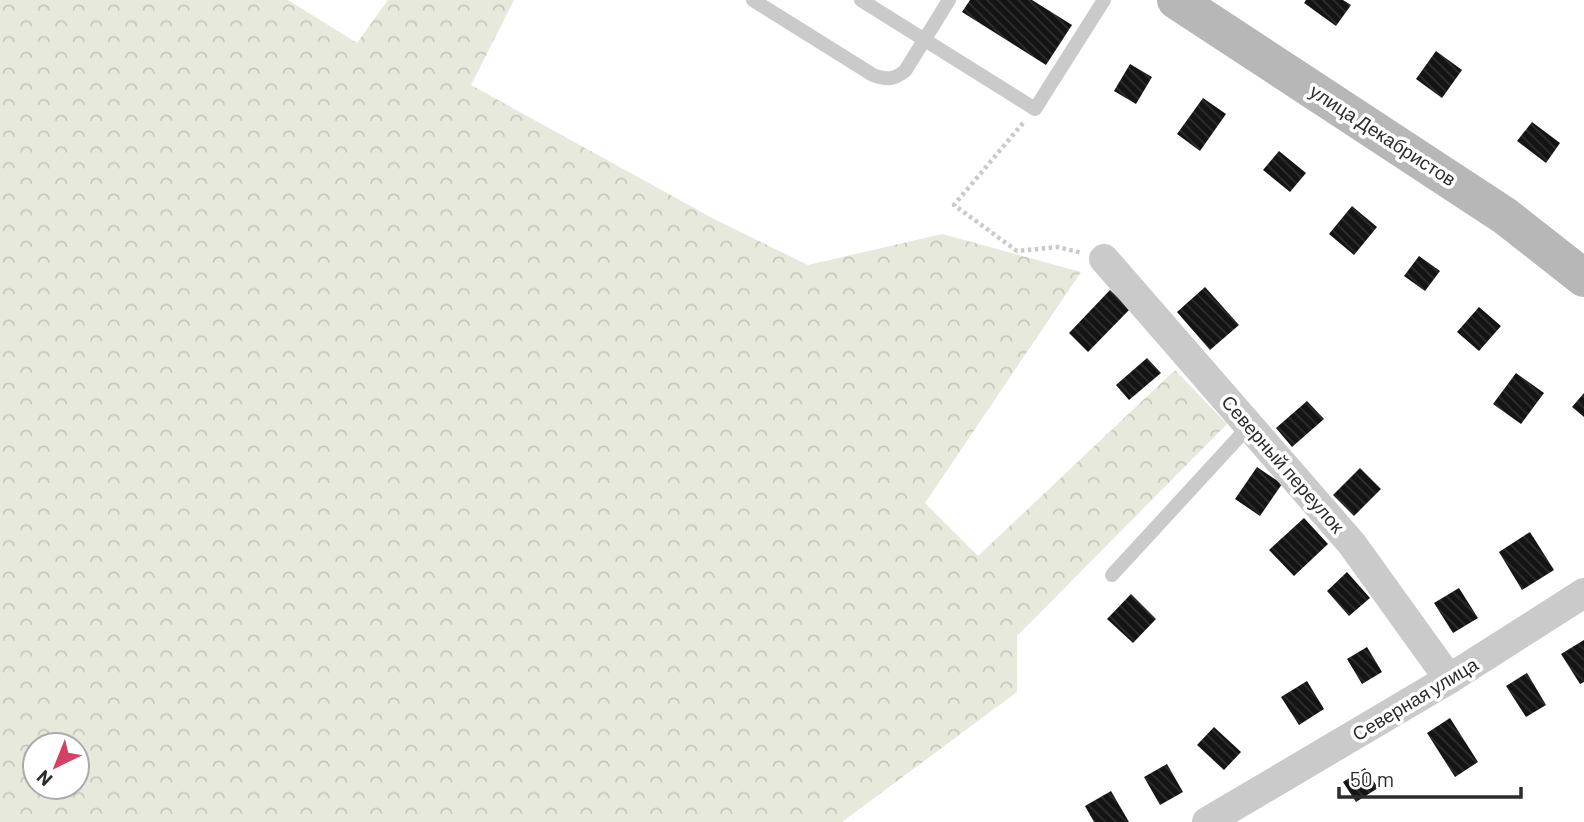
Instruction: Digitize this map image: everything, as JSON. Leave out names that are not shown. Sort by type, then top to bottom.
[{"type":"street","name":"улица Декабристов","points":[[1177,0],[1505,216],[1584,278]]},
{"type":"street","name":"Северный переулок","points":[[1104,259],[1352,544],[1449,679]]},
{"type":"street","name":"Северная улица","points":[[1208,822],[1449,679],[1584,593]]},
{"type":"lane","points":[[753,0],[873,75],[887,79],[905,71],[949,0]]},
{"type":"lane","points":[[861,0],[1035,109],[1104,0]]},
{"type":"lane","points":[[1112,575],[1250,425]]},
{"type":"path","points":[[1035,109],[954,205],[1017,251],[1058,247],[1104,259]]},
{"type":"green space","points":[[0,0],[288,0],[357,43],[388,0],[514,0],[471,85],[714,219],[808,265],[942,234],[1081,272],[925,503],[978,556],[1175,370],[1227,424],[1017,636],[1017,692],[842,822],[0,822]]},
{"type":"building","points":[[970,0],[1032,0],[1072,25],[1046,65],[962,12]]},
{"type":"building","points":[[1306,0],[1343,0],[1351,5],[1336,26],[1304,3]]},
{"type":"building","points":[[1436,51],[1462,70],[1442,98],[1416,79]]},
{"type":"building","points":[[1130,64],[1152,77],[1136,104],[1114,91]]},
{"type":"building","points":[[1203,98],[1226,114],[1200,151],[1177,134]]},
{"type":"building","points":[[1532,122],[1560,143],[1546,163],[1517,141]]},
{"type":"building","points":[[1279,151],[1306,173],[1290,192],[1263,170]]},
{"type":"building","points":[[1352,206],[1377,227],[1354,255],[1329,234]]},
{"type":"building","points":[[1419,256],[1440,271],[1425,291],[1404,276]]},
{"type":"building","points":[[1205,287],[1239,325],[1210,350],[1177,312]]},
{"type":"building","points":[[1110,290],[1130,309],[1088,352],[1069,333]]},
{"type":"building","points":[[1479,307],[1501,326],[1479,351],[1457,332]]},
{"type":"building","points":[[1147,358],[1161,373],[1129,400],[1116,385]]},
{"type":"building","points":[[1516,373],[1544,393],[1521,424],[1493,404]]},
{"type":"building","points":[[1584,393],[1584,417],[1572,407]]},
{"type":"building","points":[[1307,401],[1324,419],[1292,447],[1276,428]]},
{"type":"building","points":[[1257,467],[1282,484],[1260,516],[1235,499]]},
{"type":"building","points":[[1360,468],[1381,489],[1354,516],[1333,495]]},
{"type":"building","points":[[1304,518],[1328,544],[1294,576],[1269,550]]},
{"type":"building","points":[[1530,532],[1554,570],[1522,590],[1499,552]]},
{"type":"building","points":[[1347,572],[1370,598],[1349,616],[1327,591]]},
{"type":"building","points":[[1459,588],[1478,618],[1453,633],[1434,603]]},
{"type":"building","points":[[1131,594],[1156,619],[1133,643],[1107,619]]},
{"type":"building","points":[[1584,640],[1584,682],[1580,684],[1561,654]]},
{"type":"building","points":[[1367,647],[1382,672],[1362,684],[1347,659]]},
{"type":"building","points":[[1527,673],[1546,705],[1526,717],[1506,686]]},
{"type":"building","points":[[1307,681],[1324,709],[1299,725],[1281,697]]},
{"type":"building","points":[[1450,718],[1478,762],[1455,777],[1427,733]]},
{"type":"building","points":[[1214,727],[1241,752],[1224,770],[1197,745]]},
{"type":"building","points":[[1167,764],[1183,792],[1160,805],[1144,777]]},
{"type":"building","points":[[1365,768],[1378,788],[1356,802],[1343,782]]},
{"type":"building","points":[[1111,791],[1129,822],[1094,822],[1085,806]]}]
